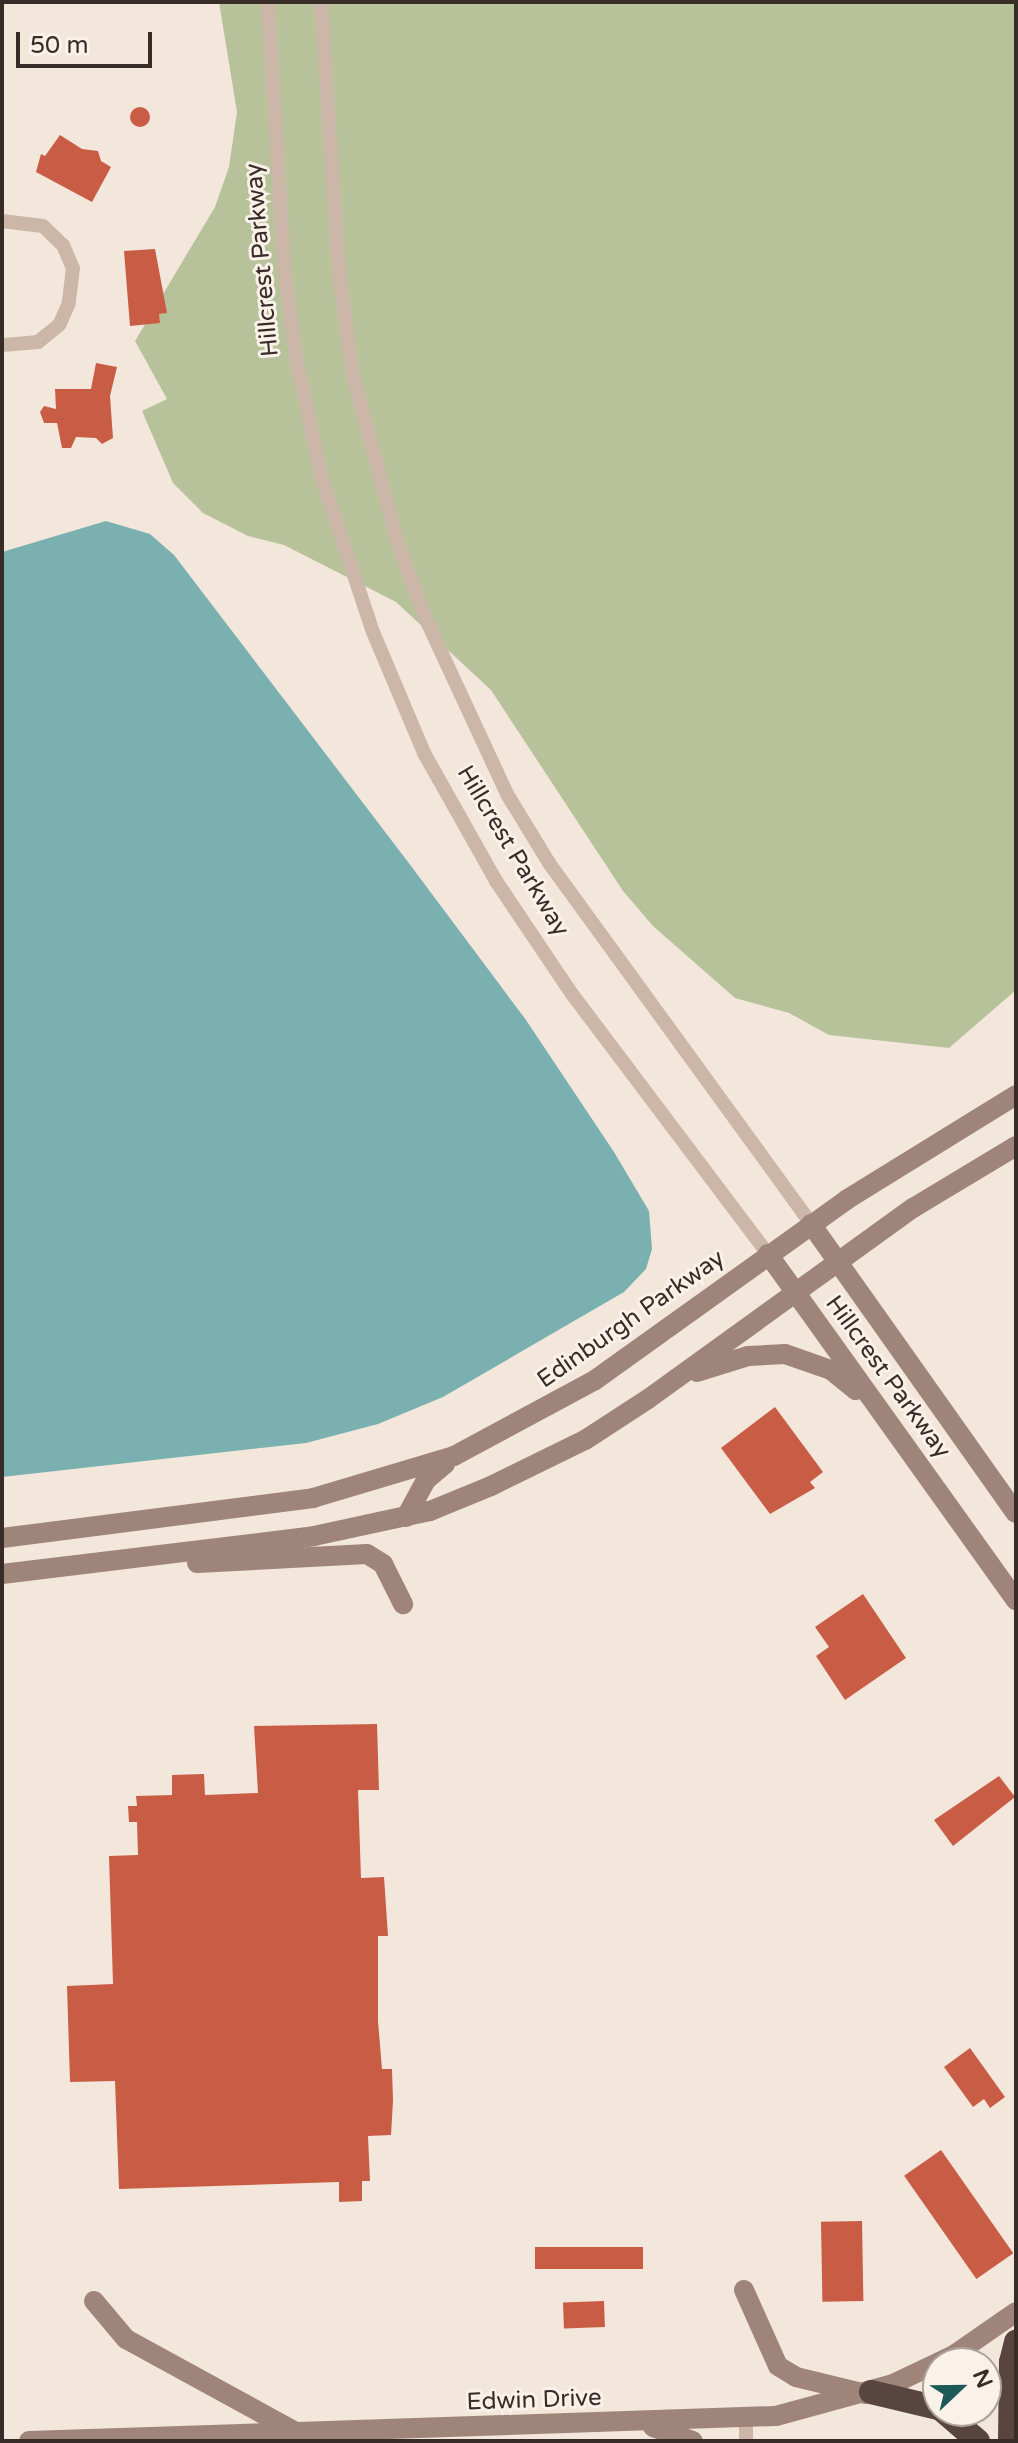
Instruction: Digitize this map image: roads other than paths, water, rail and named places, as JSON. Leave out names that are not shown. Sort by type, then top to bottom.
[{"type":"highway","points":[[1010,2441],[1011,2362],[1016,2342]]},
{"type":"highway","points":[[869,2393],[922,2406]]},
{"type":"highway","points":[[961,2427],[978,2441]]},
{"type":"main road","name":"Edinburgh Parkway","points":[[2,1538],[313,1498],[454,1456],[575,1394],[768,1254],[936,1139],[1016,1095]]},
{"type":"main road","points":[[2,1574],[314,1536],[406,1517],[491,1486],[585,1440],[681,1377],[837,1261],[1016,1146]]},
{"type":"main road","name":"Hillcrest Parkway","points":[[811,1224],[1016,1513]]},
{"type":"main road","name":"Hillcrest Parkway","points":[[768,1254],[1016,1600]]},
{"type":"main road","points":[[681,1377],[748,1356],[785,1354],[831,1370],[895,1431]]},
{"type":"main road","points":[[406,1517],[426,1480],[454,1456]]},
{"type":"main road","points":[[137,1558],[200,1563],[367,1554],[383,1564],[403,1604]]},
{"type":"main road","points":[[744,2290],[778,2366],[796,2377],[869,2393]]},
{"type":"main road","points":[[94,2301],[126,2339],[298,2433]]},
{"type":"main road","name":"Edwin Drive","points":[[29,2441],[298,2433],[353,2436],[746,2419],[802,2412],[869,2393],[954,2355],[1016,2312]]},
{"type":"main road","points":[[642,2423],[693,2441]]},
{"type":"street","name":"Hillcrest Parkway","points":[[268,2],[284,266],[296,357],[322,479],[373,632],[424,753],[496,881],[572,994],[768,1254]]},
{"type":"street","name":"Hillcrest Parkway","points":[[321,2],[339,272],[353,376],[397,540],[424,615],[507,794],[549,863],[811,1224]]},
{"type":"street","points":[[2,221],[43,226],[63,245],[73,268],[69,303],[59,325],[38,342],[2,345]]},
{"type":"street","points":[[746,2419],[746,2441]]},
{"type":"water","points":[[106,521],[150,534],[174,555],[408,862],[526,1020],[614,1152],[649,1211],[652,1249],[646,1269],[624,1292],[443,1397],[378,1424],[306,1443],[2,1477],[2,552]]}]
